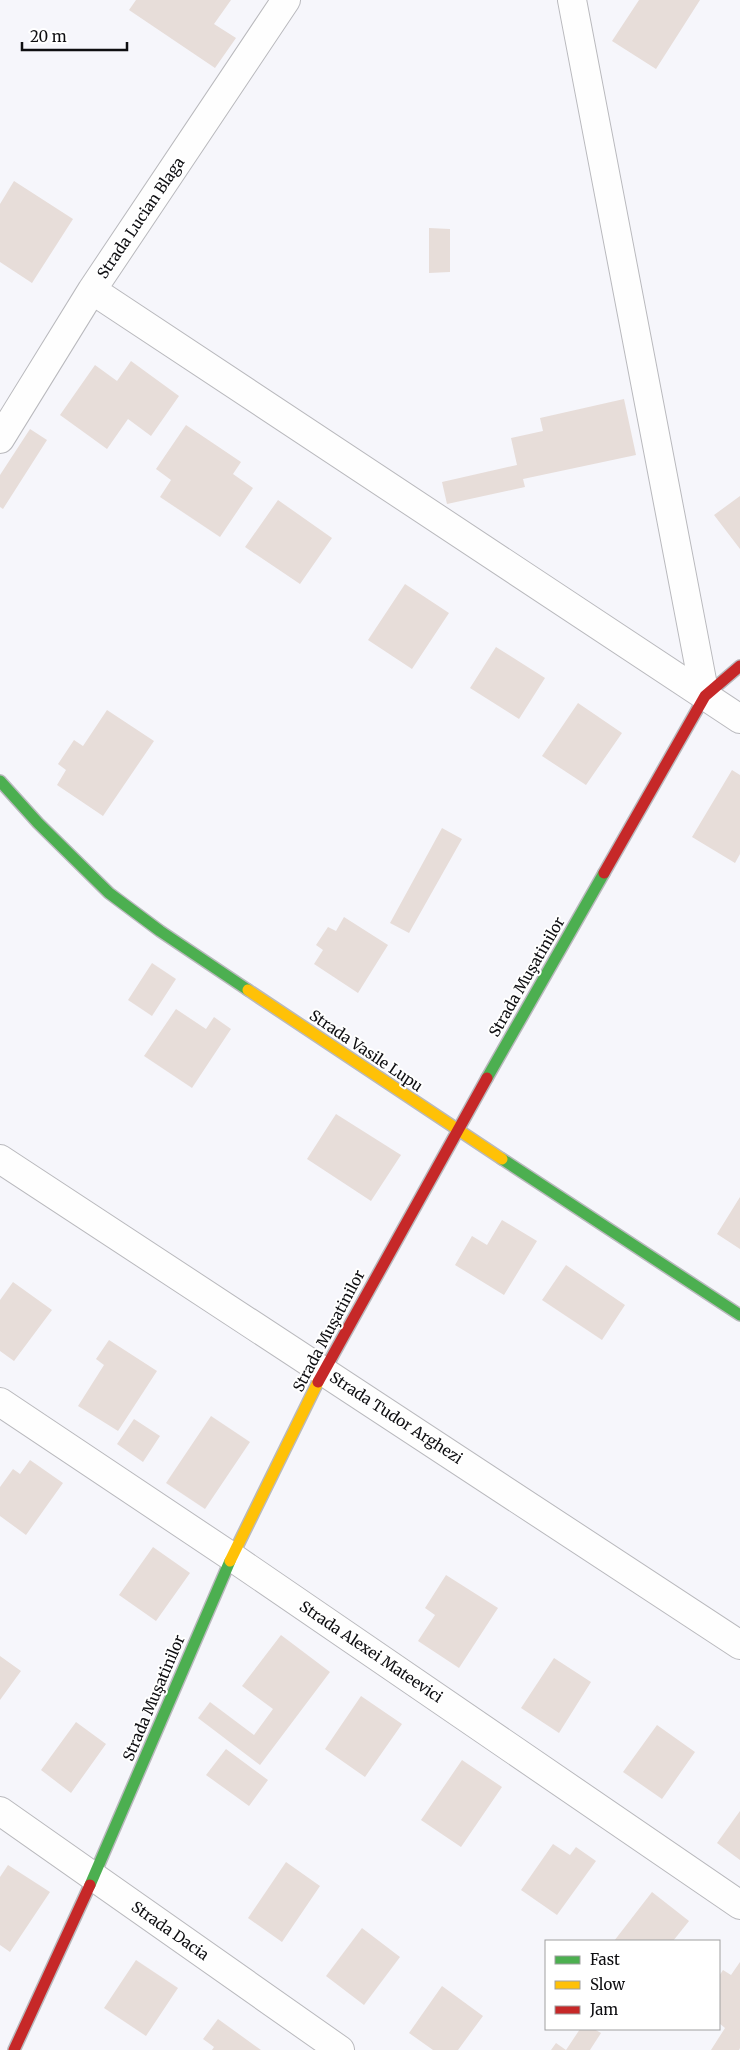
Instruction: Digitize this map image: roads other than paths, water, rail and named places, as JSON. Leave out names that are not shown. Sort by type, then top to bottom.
[{"type":"street","name":"Strada Lucian Blaga","points":[[0,439],[92,290],[286,0]]},
{"type":"street","points":[[572,0],[705,696]]},
{"type":"street","points":[[92,290],[740,719]]},
{"type":"street","name":"Strada Muşatinilor","points":[[14,2050],[93,1878],[232,1557],[324,1370],[457,1130],[705,696],[740,666]]},
{"type":"street","name":"Strada Vasile Lupu","points":[[0,781],[38,823],[109,893],[160,931],[457,1130],[740,1315]]},
{"type":"street","name":"Strada Tudor Arghezi","points":[[0,1159],[740,1645]]},
{"type":"street","name":"Strada Alexei Mateevici","points":[[0,1402],[232,1557],[740,1904]]},
{"type":"street","name":"Strada Dacia","points":[[0,1811],[340,2050]]}]
